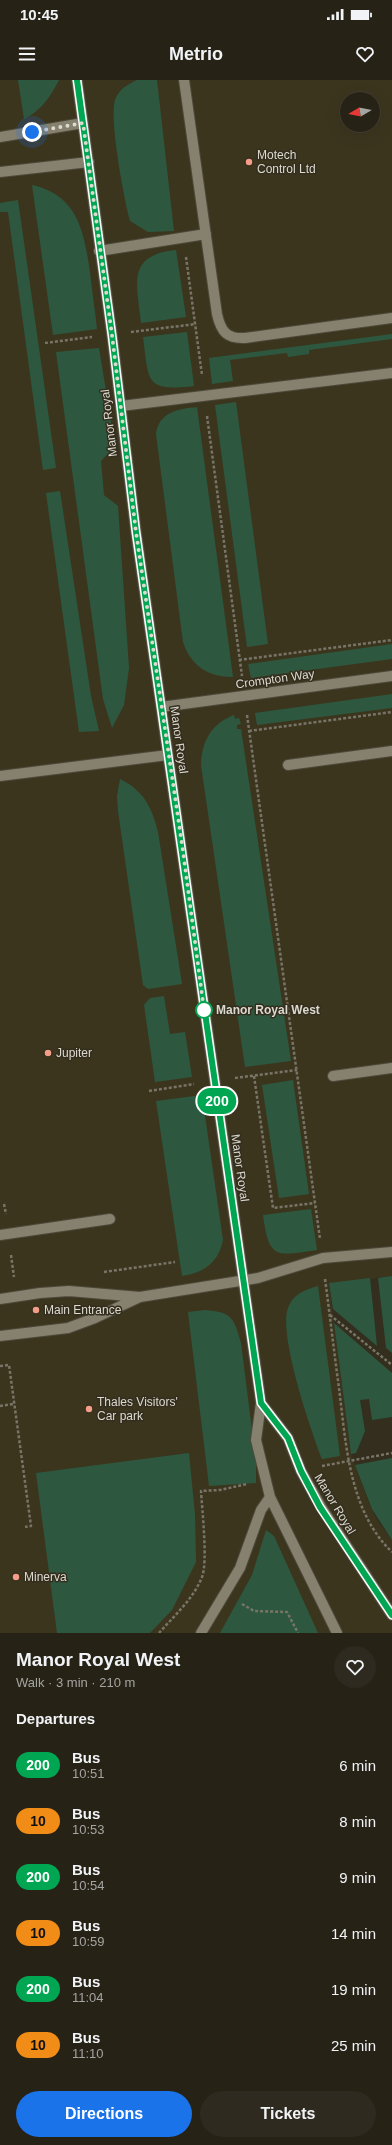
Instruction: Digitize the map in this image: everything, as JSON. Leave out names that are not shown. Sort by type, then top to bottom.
[{"type":"street","name":"Manor Royal","points":[[77,80],[89,162],[99,251],[112,335],[136,532],[261,1403],[256,1440],[270,1497],[337,1633]]},
{"type":"street","points":[[184,80],[217,314],[222,330],[229,337],[246,338],[392,318]]},
{"type":"street","points":[[0,137],[83,123]]},
{"type":"street","points":[[0,172],[89,162]]},
{"type":"street","points":[[99,251],[206,234]]},
{"type":"street","points":[[120,406],[392,373]]},
{"type":"street","name":"Crompton Way","points":[[161,707],[392,676]]},
{"type":"street","points":[[288,765],[392,751]]},
{"type":"street","points":[[0,776],[168,755]]},
{"type":"street","points":[[333,1076],[392,1068]]},
{"type":"street","points":[[0,1235],[110,1219]]},
{"type":"street","points":[[0,1299],[60,1291],[140,1297],[271,1276],[323,1258],[392,1252]]},
{"type":"street","points":[[0,1336],[68,1328],[95,1318],[140,1297]]},
{"type":"street","name":"Manor Royal","points":[[261,1403],[288,1438],[301,1471],[320,1507],[392,1615]]},
{"type":"street","points":[[202,1633],[240,1568],[260,1510],[270,1497]]},
{"type":"path","points":[[183,238],[196,324],[239,660],[323,1258],[348,1460],[358,1496],[367,1517],[376,1534],[392,1552]]},
{"type":"path","points":[[45,343],[196,324]]},
{"type":"path","points":[[239,660],[392,640]]},
{"type":"path","points":[[249,731],[392,712]]},
{"type":"path","points":[[254,1076],[273,1208],[315,1203]]},
{"type":"path","points":[[330,1314],[392,1365]]},
{"type":"path","points":[[0,1366],[9,1365],[31,1526],[25,1527]]},
{"type":"path","points":[[0,1406],[14,1404]]},
{"type":"path","points":[[348,1460],[374,1457],[392,1452]]},
{"type":"path","points":[[159,1633],[194,1590],[203,1576],[204,1543],[201,1491]]},
{"type":"path","points":[[203,1576],[226,1594],[254,1611],[286,1612],[298,1633]]},
{"type":"shaded area","points":[[0,80],[392,80],[392,1276],[329,1284],[351,1454],[369,1503],[377,1520],[392,1540],[392,1633],[0,1633]]},
{"type":"green space","points":[[18,80],[59,80],[41,107],[36,112],[24,119]]},
{"type":"green space","points":[[137,80],[157,80],[174,231],[148,232],[130,221],[118,159],[114,110],[115,100],[121,90]]},
{"type":"green space","points":[[32,185],[47,190],[60,197],[69,206],[76,217],[88,257],[97,329],[53,335]]},
{"type":"green space","points":[[18,200],[56,468],[43,470],[8,212],[0,212],[0,203]]},
{"type":"green space","points":[[176,250],[186,317],[141,323],[137,284],[138,274],[142,265],[149,258],[160,253]]},
{"type":"green space","points":[[187,332],[194,386],[166,387],[157,385],[152,380],[146,364],[143,337]]},
{"type":"green space","points":[[392,334],[392,339],[309,350],[309,354],[288,357],[287,353],[230,360],[233,381],[212,384],[209,358]]},
{"type":"green space","points":[[99,348],[115,446],[101,461],[104,495],[118,506],[129,668],[124,705],[112,728],[103,699],[56,352]]},
{"type":"green space","points":[[236,402],[268,644],[247,647],[215,405]]},
{"type":"green space","points":[[197,407],[233,677],[216,675],[208,672],[196,664],[186,650],[183,642],[156,434],[161,421],[165,416],[183,409]]},
{"type":"green space","points":[[60,491],[91,696],[99,731],[79,732],[46,493]]},
{"type":"green space","points":[[392,644],[392,659],[251,678],[248,664]]},
{"type":"green space","points":[[392,694],[392,708],[257,725],[255,713]]},
{"type":"green space","points":[[234,715],[235,719],[239,718],[241,724],[237,725],[237,729],[241,729],[291,1061],[245,1067],[201,765],[203,748],[209,734],[219,723]]},
{"type":"green space","points":[[120,779],[135,788],[141,794],[156,823],[182,984],[148,989],[143,985],[118,811],[117,796]]},
{"type":"green space","points":[[164,996],[170,1034],[185,1032],[192,1077],[155,1082],[144,1005],[150,998]]},
{"type":"green space","points":[[293,1080],[309,1194],[279,1198],[262,1085]]},
{"type":"green space","points":[[202,1095],[223,1240],[218,1254],[209,1265],[197,1272],[182,1276],[156,1101]]},
{"type":"green space","points":[[311,1209],[317,1250],[292,1253],[277,1252],[268,1240],[263,1215]]},
{"type":"green space","points":[[392,1276],[392,1353],[386,1348],[378,1278]]},
{"type":"green space","points":[[370,1278],[377,1346],[333,1309],[329,1283]]},
{"type":"green space","points":[[318,1286],[340,1456],[322,1459],[304,1406],[291,1360],[286,1321],[288,1308],[293,1299],[300,1293]]},
{"type":"green space","points":[[205,1310],[221,1312],[226,1315],[234,1322],[239,1334],[256,1462],[256,1483],[209,1486],[188,1312]]},
{"type":"green space","points":[[334,1323],[392,1373],[392,1417],[372,1420],[369,1399],[360,1400],[365,1431],[356,1453],[351,1454]]},
{"type":"green space","points":[[189,1453],[195,1515],[196,1562],[172,1610],[150,1633],[57,1633],[36,1473]]},
{"type":"green space","points":[[392,1458],[392,1540],[372,1509],[355,1465]]},
{"type":"green space","points":[[266,1530],[274,1536],[318,1633],[220,1633],[252,1575]]},
{"type":"bus line","name":"200","points":[[77,80],[89,162],[99,251],[112,335],[136,532],[183,851],[214,1081],[261,1403],[288,1438],[301,1471],[320,1507],[392,1615]]},
{"type":"place","name":"Motech Control Ltd","points":[[249,162]]},
{"type":"place","name":"Manor Royal West","points":[[204,1010]]},
{"type":"place","name":"Jupiter","points":[[48,1053]]},
{"type":"place","name":"Main Entrance","points":[[36,1310]]},
{"type":"place","name":"Thales Visitors' Car park","points":[[89,1409]]},
{"type":"place","name":"Minerva","points":[[16,1577]]},
{"type":"route","points":[[32,132],[83,123],[99,251],[112,335],[136,532],[183,851],[204,1010]]}]
